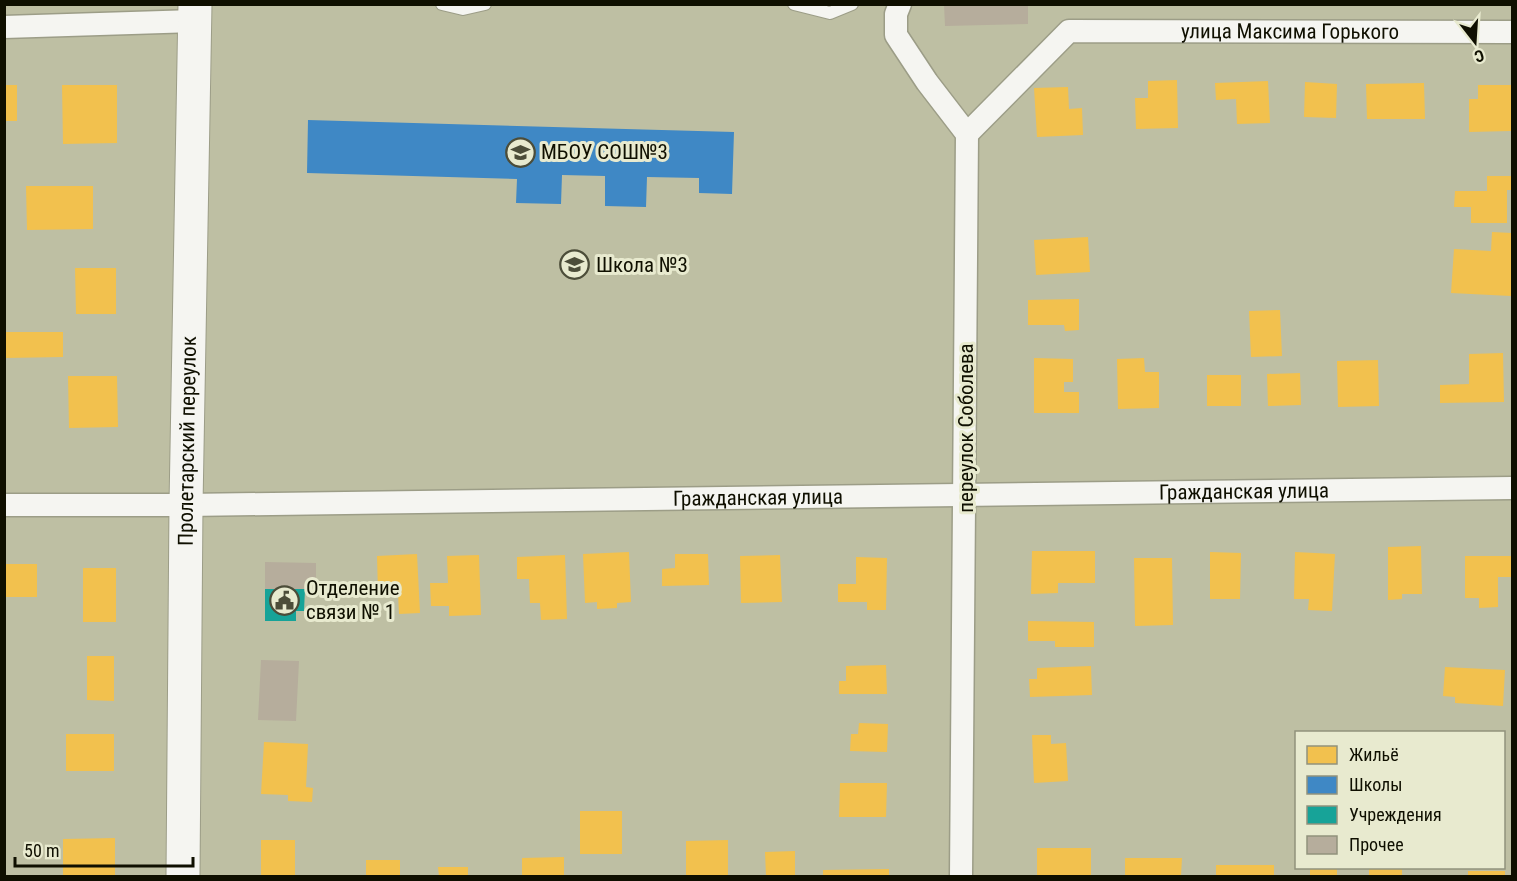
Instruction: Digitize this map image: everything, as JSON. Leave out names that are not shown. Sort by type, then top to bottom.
[{"type":"main road","name":"Пролетарский переулок","points":[[183,876],[186,505],[195,13]]},
{"type":"street","points":[[900,4],[896,14],[896,34],[927,82],[968,134]]},
{"type":"street","points":[[4,27],[195,13]]},
{"type":"street","name":"улица Максима Горького","points":[[968,134],[1069,31],[1512,32]]},
{"type":"street","name":"переулок Соболева","points":[[962,876],[968,134]]},
{"type":"street","name":"Гражданская улица","points":[[4,505],[186,505],[1512,488]]},
{"type":"lane","points":[[442,4],[463,9],[485,4]]},
{"type":"lane","points":[[794,4],[830,13],[852,4]]},
{"type":"building: Жильё","points":[[1177,80],[1178,128],[1136,129],[1135,98],[1148,98],[1148,81]]},
{"type":"building: Жильё","points":[[1268,81],[1270,123],[1237,124],[1236,99],[1216,100],[1215,83]]},
{"type":"building: Жильё","points":[[1305,82],[1337,84],[1336,118],[1304,117]]},
{"type":"building: Жильё","points":[[1424,83],[1425,119],[1367,119],[1366,84]]},
{"type":"building: Жильё","points":[[4,85],[17,85],[17,121],[4,121]]},
{"type":"building: Жильё","points":[[62,85],[117,85],[117,143],[63,144]]},
{"type":"building: Жильё","points":[[1478,85],[1511,85],[1511,131],[1469,132],[1469,99],[1478,99]]},
{"type":"building: Жильё","points":[[1068,87],[1069,109],[1082,108],[1083,135],[1037,137],[1034,88]]},
{"type":"building: Жильё","points":[[1487,176],[1512,176],[1512,190],[1507,190],[1507,223],[1471,223],[1471,207],[1454,207],[1455,191],[1487,191]]},
{"type":"building: Жильё","points":[[26,186],[93,186],[93,229],[27,230]]},
{"type":"building: Жильё","points":[[1492,232],[1512,233],[1511,296],[1451,293],[1454,249],[1491,251]]},
{"type":"building: Жильё","points":[[1088,237],[1090,272],[1036,275],[1034,240]]},
{"type":"building: Жильё","points":[[75,268],[116,268],[116,314],[76,314]]},
{"type":"building: Жильё","points":[[1079,299],[1079,330],[1065,331],[1064,325],[1028,325],[1028,300]]},
{"type":"building: Жильё","points":[[1280,310],[1282,356],[1251,357],[1249,311]]},
{"type":"building: Жильё","points":[[4,332],[63,332],[63,357],[5,358]]},
{"type":"building: Жильё","points":[[1503,353],[1504,402],[1440,403],[1440,385],[1469,384],[1469,354]]},
{"type":"building: Жильё","points":[[1034,358],[1073,359],[1073,382],[1064,382],[1064,392],[1079,392],[1079,413],[1034,413]]},
{"type":"building: Жильё","points":[[1144,358],[1145,372],[1159,372],[1159,408],[1118,409],[1117,359]]},
{"type":"building: Жильё","points":[[1378,360],[1379,406],[1338,407],[1337,361]]},
{"type":"building: Жильё","points":[[1300,373],[1301,405],[1268,406],[1267,374]]},
{"type":"building: Жильё","points":[[1207,375],[1241,375],[1241,406],[1207,406]]},
{"type":"building: Жильё","points":[[68,376],[117,376],[118,427],[69,428]]},
{"type":"building: Жильё","points":[[1421,546],[1422,594],[1402,594],[1402,599],[1388,600],[1388,547]]},
{"type":"building: Жильё","points":[[1032,551],[1095,551],[1095,583],[1058,583],[1058,593],[1031,594]]},
{"type":"building: Жильё","points":[[629,552],[631,602],[617,603],[617,608],[597,609],[597,602],[585,603],[583,554]]},
{"type":"building: Жильё","points":[[1210,552],[1241,553],[1240,599],[1210,599]]},
{"type":"building: Жильё","points":[[1295,552],[1335,554],[1332,611],[1308,610],[1309,599],[1294,599]]},
{"type":"building: Жильё","points":[[417,554],[420,613],[399,614],[398,593],[378,593],[377,556]]},
{"type":"building: Жильё","points":[[675,554],[708,554],[709,585],[662,586],[662,569],[675,568]]},
{"type":"building: Жильё","points":[[479,555],[481,615],[449,616],[449,606],[431,606],[430,583],[448,583],[447,556]]},
{"type":"building: Жильё","points":[[565,555],[567,619],[541,620],[540,603],[530,603],[529,579],[517,579],[517,557]]},
{"type":"building: Жильё","points":[[780,555],[782,602],[741,603],[740,556]]},
{"type":"building: Жильё","points":[[1465,556],[1512,556],[1512,577],[1498,577],[1498,607],[1479,608],[1479,598],[1465,598]]},
{"type":"building: Жильё","points":[[856,557],[887,558],[886,610],[867,610],[867,602],[838,602],[838,584],[856,584]]},
{"type":"building: Жильё","points":[[1134,558],[1172,558],[1173,625],[1135,626]]},
{"type":"building: Жильё","points":[[4,564],[37,564],[37,597],[4,597]]},
{"type":"building: Жильё","points":[[83,568],[116,568],[116,622],[83,622]]},
{"type":"building: Жильё","points":[[1028,621],[1094,622],[1094,647],[1055,647],[1055,641],[1028,641]]},
{"type":"building: Жильё","points":[[87,656],[114,656],[114,701],[87,700]]},
{"type":"building: Жильё","points":[[886,665],[887,694],[839,694],[839,681],[846,681],[846,666]]},
{"type":"building: Жильё","points":[[1091,666],[1092,695],[1030,697],[1029,679],[1037,679],[1037,668]]},
{"type":"building: Жильё","points":[[1445,667],[1505,670],[1503,706],[1455,703],[1455,697],[1443,696]]},
{"type":"building: Жильё","points":[[859,723],[888,724],[887,752],[850,751],[851,734],[858,734]]},
{"type":"building: Жильё","points":[[66,734],[114,734],[114,771],[66,771]]},
{"type":"building: Жильё","points":[[1032,735],[1051,735],[1051,744],[1066,743],[1068,781],[1034,783]]},
{"type":"building: Жильё","points":[[264,742],[308,744],[306,787],[313,788],[312,802],[288,801],[288,795],[261,794]]},
{"type":"building: Жильё","points":[[840,783],[887,783],[886,817],[839,817]]},
{"type":"building: Жильё","points":[[580,811],[622,811],[622,854],[580,854]]},
{"type":"building: Жильё","points":[[115,838],[115,876],[63,876],[63,839]]},
{"type":"building: Жильё","points":[[261,840],[295,840],[295,876],[261,876]]},
{"type":"building: Жильё","points":[[728,840],[728,876],[686,876],[686,841]]},
{"type":"building: Жильё","points":[[1037,848],[1091,848],[1091,876],[1037,876]]},
{"type":"building: Жильё","points":[[795,851],[795,876],[766,876],[765,852]]},
{"type":"building: Жильё","points":[[564,857],[564,876],[522,876],[522,858]]},
{"type":"building: Жильё","points":[[1125,858],[1182,858],[1181,876],[1125,876]]},
{"type":"building: Жильё","points":[[366,860],[400,860],[400,876],[366,876]]},
{"type":"building: Жильё","points":[[1216,865],[1274,865],[1274,876],[1216,876]]},
{"type":"building: Жильё","points":[[438,867],[468,867],[468,876],[439,876]]},
{"type":"building: Жильё","points":[[889,869],[889,876],[823,876],[823,870]]},
{"type":"building: Жильё","points":[[1310,869],[1337,869],[1337,876],[1310,876]]},
{"type":"building: Жильё","points":[[1369,869],[1402,869],[1402,876],[1369,876]]},
{"type":"building: Жильё","points":[[1468,871],[1505,871],[1505,876],[1468,876]]},
{"type":"building: Школы","name":"МБОУ СОШ№3","points":[[308,120],[734,132],[732,194],[699,193],[699,178],[647,177],[646,207],[605,206],[605,176],[562,175],[561,204],[516,203],[517,179],[307,173]]},
{"type":"building: Учреждения","name":"Отделение связи № 1","points":[[265,589],[305,589],[304,611],[296,611],[296,621],[265,621]]},
{"type":"building: Прочее","points":[[944,4],[1028,4],[1028,24],[945,26]]},
{"type":"building: Прочее","points":[[265,562],[316,563],[316,589],[265,589]]},
{"type":"building: Прочее","points":[[261,660],[299,661],[296,721],[258,720]]},
{"type":"place","name":"МБОУ СОШ№3","points":[[520,152]]},
{"type":"place","name":"Школа №3","points":[[575,265]]},
{"type":"place","name":"Отделение связи № 1","points":[[285,600]]}]
